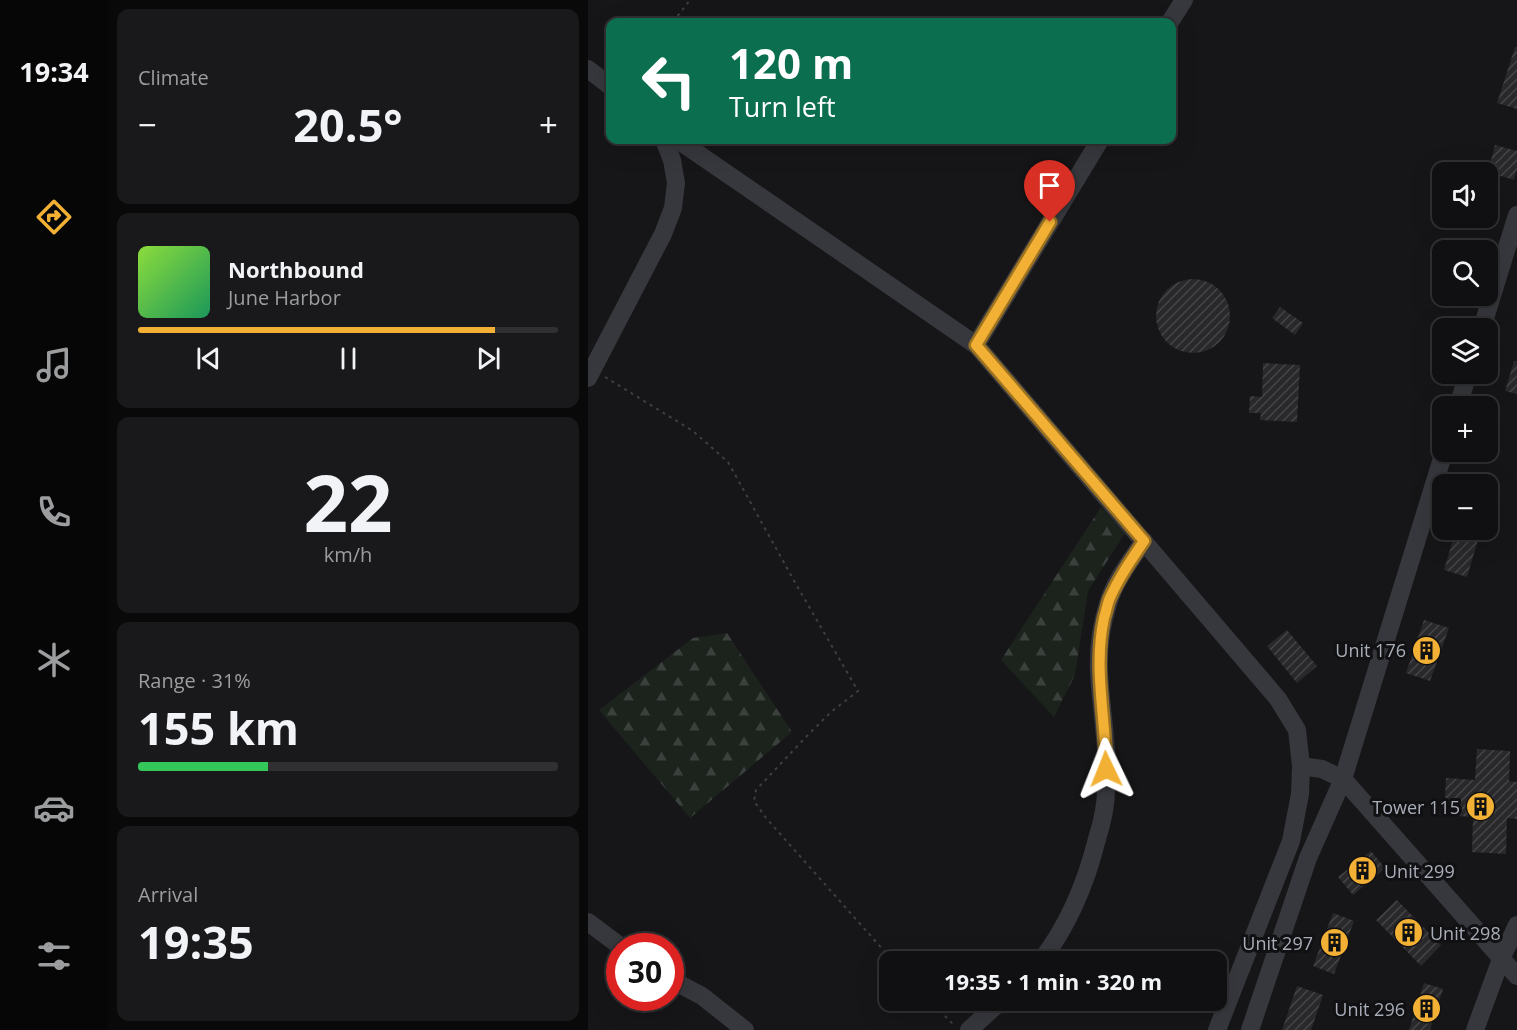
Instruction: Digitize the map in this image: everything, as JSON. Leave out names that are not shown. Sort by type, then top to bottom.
[{"type":"street","points":[[1173,18],[1184,0]]},
{"type":"street","points":[[588,69],[606,83]]},
{"type":"street","points":[[590,374],[663,234],[673,208],[676,183],[672,160],[666,144]]},
{"type":"street","points":[[684,144],[976,345],[1278,699],[1298,730],[1301,766],[1300,794],[1291,841],[1217,1030]]},
{"type":"street","points":[[976,345],[1098,144]]},
{"type":"street","points":[[1485,318],[1517,215]]},
{"type":"street","points":[[1250,1030],[1308,858],[1343,779],[1441,462]]},
{"type":"street","points":[[1047,951],[1063,928],[1079,897],[1091,864],[1101,824],[1107,791],[1106,747],[1099,670],[1100,637],[1108,602],[1125,569],[1144,541]]},
{"type":"street","points":[[1301,766],[1322,769],[1343,779],[1517,976]]},
{"type":"street","points":[[588,922],[606,936]]},
{"type":"street","points":[[1475,1030],[1501,959],[1517,925]]},
{"type":"street","points":[[684,986],[702,996],[745,1030]]},
{"type":"street","points":[[969,1030],[990,1011]]},
{"type":"path","points":[[676,18],[690,0]]},
{"type":"path","points":[[590,374],[693,431],[728,462],[858,691],[831,712],[805,738],[756,790],[754,801],[773,827],[884,951]]},
{"type":"path","points":[[940,1011],[958,1030]]},
{"type":"green space","points":[[1101,507],[1125,533],[1088,591],[1075,675],[1054,717],[1001,660]]},
{"type":"green space","points":[[727,633],[792,732],[690,818],[599,710],[693,638]]},
{"type":"building","points":[[1515,47],[1517,47],[1517,109],[1497,103]]},
{"type":"building","points":[[1495,145],[1517,151],[1517,169],[1514,180],[1498,175],[1498,162],[1491,162]]},
{"type":"building","points":[[1193,279],[1214,285],[1224,295],[1230,316],[1224,337],[1214,347],[1193,353],[1172,347],[1162,337],[1156,316],[1162,295],[1172,285]]},
{"type":"building","points":[[1280,307],[1303,323],[1295,335],[1272,318]]},
{"type":"building","points":[[1514,361],[1517,361],[1517,394],[1505,391]]},
{"type":"building","points":[[1263,363],[1300,365],[1297,422],[1260,420],[1261,413],[1249,413],[1250,396],[1262,397]]},
{"type":"building","points":[[1453,540],[1478,540],[1467,577],[1444,570]]},
{"type":"building","name":"Unit 176","points":[[1424,620],[1449,628],[1430,681],[1406,673]]},
{"type":"building","points":[[1287,630],[1317,666],[1297,683],[1267,646]]},
{"type":"building","name":"Tower 115","points":[[1477,749],[1510,751],[1509,781],[1517,782],[1517,819],[1507,818],[1506,854],[1472,852],[1473,817],[1444,815],[1446,778],[1475,780]]},
{"type":"building","name":"Unit 299","points":[[1371,851],[1385,868],[1353,895],[1338,877]]},
{"type":"building","name":"Unit 298","points":[[1397,900],[1441,945],[1421,966],[1376,920]]},
{"type":"building","name":"Unit 297","points":[[1333,913],[1354,921],[1334,974],[1313,966]]},
{"type":"building","name":"Unit 296","points":[[1424,983],[1443,989],[1430,1030],[1409,1030]]},
{"type":"building","points":[[1297,986],[1323,995],[1311,1030],[1282,1030]]},
{"type":"place","name":"Unit 176","points":[[1427,650]]},
{"type":"place","name":"Tower 115","points":[[1481,807]]},
{"type":"place","name":"Unit 299","points":[[1363,871]]},
{"type":"place","name":"Unit 298","points":[[1409,933]]},
{"type":"place","name":"Unit 297","points":[[1334,943]]},
{"type":"place","name":"Unit 296","points":[[1426,1009]]},
{"type":"route","points":[[1050,222],[976,345],[1144,541],[1125,569],[1108,602],[1100,637],[1099,670],[1106,769]]}]
